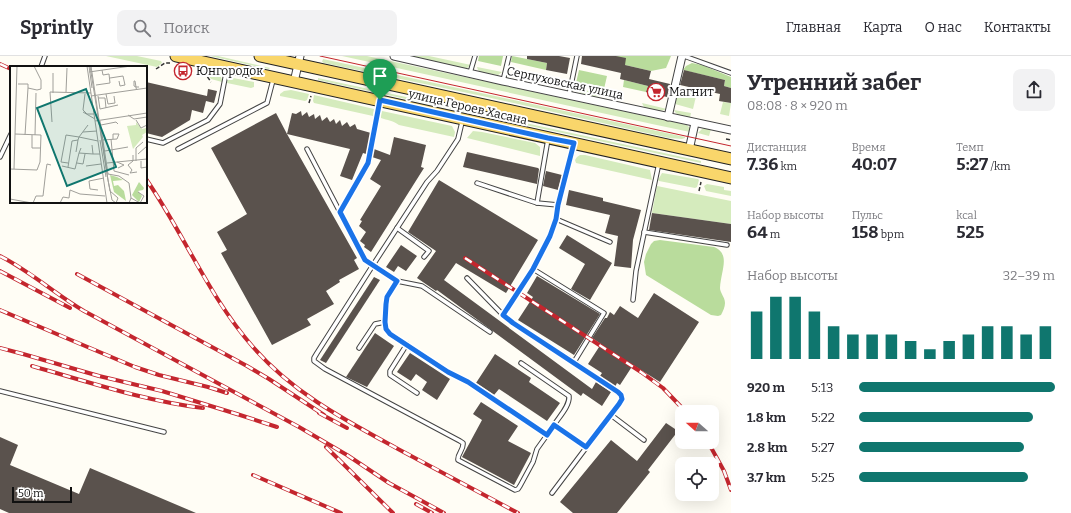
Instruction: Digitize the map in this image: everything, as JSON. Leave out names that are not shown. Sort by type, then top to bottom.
[{"type":"main road","name":"улица Героев Хасана","points":[[260,56],[299,60],[731,159]]},
{"type":"main road","name":"улица Героев Хасана","points":[[175,60],[228,67],[731,178]]},
{"type":"street","name":"Серпуховская улица","points":[[394,56],[731,130]]},
{"type":"street","points":[[668,116],[683,56]]},
{"type":"street","points":[[294,82],[299,60]]},
{"type":"street","points":[[689,150],[695,122]]},
{"type":"lane","points":[[41,66],[45,56]]},
{"type":"lane","points":[[470,73],[475,56]]},
{"type":"lane","points":[[503,81],[509,56]]},
{"type":"lane","points":[[569,95],[577,56]]},
{"type":"lane","points":[[683,56],[731,73]]},
{"type":"lane","points":[[147,139],[163,143],[208,120],[220,104],[228,67]]},
{"type":"lane","points":[[178,149],[268,103],[274,77]]},
{"type":"lane","points":[[340,212],[368,163],[380,100]]},
{"type":"lane","points":[[463,119],[458,139],[437,171],[427,182],[397,228],[316,353],[314,361],[324,369],[460,441],[463,445],[458,460],[515,490],[520,486],[533,462],[537,449],[570,400],[569,396],[521,363]]},
{"type":"lane","points":[[0,158],[10,136]]},
{"type":"lane","points":[[536,203],[548,138]]},
{"type":"lane","points":[[503,315],[533,269],[550,236],[556,219],[558,205],[574,143]]},
{"type":"lane","points":[[307,148],[365,260],[397,281],[422,286],[490,332]]},
{"type":"lane","points":[[633,300],[636,271],[659,162]]},
{"type":"lane","points":[[477,183],[536,203],[558,205]]},
{"type":"lane","points":[[556,219],[610,242]]},
{"type":"lane","points":[[397,228],[429,251],[424,257]]},
{"type":"lane","points":[[644,232],[727,245]]},
{"type":"lane","points":[[533,269],[604,314],[574,362]]},
{"type":"lane","points":[[467,278],[503,315],[513,323],[574,362],[621,395],[622,399],[619,404],[552,493]]},
{"type":"lane","points":[[397,281],[387,297],[385,322],[386,329],[390,334],[448,372],[468,382],[547,435]]},
{"type":"lane","points":[[359,348],[375,324],[385,322]]},
{"type":"lane","points":[[407,344],[390,371],[390,375],[417,393]]},
{"type":"lane","points":[[0,391],[164,432]]},
{"type":"lane","points":[[611,415],[644,440]]},
{"type":"lane","points":[[554,425],[586,447]]},
{"type":"path","points":[[156,70],[165,62],[175,60]]},
{"type":"path","points":[[204,71],[211,82]]},
{"type":"path","points":[[309,104],[311,95]]},
{"type":"path","points":[[726,139],[731,140]]},
{"type":"green space","points":[[106,56],[137,56],[161,61],[162,63],[157,67]]},
{"type":"green space","points":[[210,56],[218,56],[270,68],[269,69]]},
{"type":"green space","points":[[342,56],[367,56],[687,125],[690,128],[690,132],[652,124]]},
{"type":"green space","points":[[409,56],[429,56],[471,65],[467,68],[462,68]]},
{"type":"green space","points":[[479,56],[503,56],[501,66],[478,61]]},
{"type":"green space","points":[[512,56],[547,63],[546,70],[511,62]]},
{"type":"green space","points":[[616,56],[671,56],[666,68],[651,71],[625,65]]},
{"type":"green space","points":[[323,59],[685,138],[669,138],[482,96],[324,63],[322,62]]},
{"type":"green space","points":[[692,63],[702,65],[731,77],[731,88],[724,86],[725,80],[683,70],[686,66]]},
{"type":"green space","points":[[477,67],[502,72],[498,75],[481,72]]},
{"type":"green space","points":[[579,70],[607,76],[604,89],[576,83]]},
{"type":"green space","points":[[209,71],[219,75],[222,82],[211,79],[208,75]]},
{"type":"green space","points":[[228,77],[254,82],[254,87],[251,88],[227,83]]},
{"type":"green space","points":[[318,78],[701,161],[701,163],[318,80]]},
{"type":"green space","points":[[624,80],[648,86],[646,92],[623,87]]},
{"type":"green space","points":[[575,88],[603,94],[601,96],[592,96],[576,91]]},
{"type":"green space","points":[[679,88],[697,92],[693,109],[675,104]]},
{"type":"green space","points":[[291,90],[309,94],[307,100],[305,101],[280,96],[280,94],[284,91]]},
{"type":"green space","points":[[314,95],[374,109],[373,116],[314,103]]},
{"type":"green space","points":[[723,102],[731,103],[729,116],[720,114]]},
{"type":"green space","points":[[642,103],[667,109],[661,111],[653,110],[644,107]]},
{"type":"green space","points":[[674,110],[691,113],[690,118],[678,115]]},
{"type":"green space","points":[[382,111],[452,126],[455,132],[454,137],[399,125],[381,118],[380,115]]},
{"type":"green space","points":[[702,129],[711,129],[709,136],[698,133]]},
{"type":"green space","points":[[473,131],[535,143],[540,147],[540,156],[467,138]]},
{"type":"green space","points":[[580,155],[650,170],[652,180],[576,163],[575,160]]},
{"type":"green space","points":[[662,173],[698,179],[697,187],[695,188],[659,181],[658,180]]},
{"type":"green space","points":[[707,184],[724,187],[724,190],[731,191],[731,196],[706,191],[704,186]]},
{"type":"green space","points":[[657,186],[731,201],[731,224],[652,213]]},
{"type":"green space","points":[[660,240],[714,247],[719,250],[724,258],[720,288],[725,303],[721,315],[711,315],[646,275],[644,262],[646,254],[654,241]]},
{"type":"building","points":[[527,56],[559,56],[570,58],[567,74],[546,70],[547,63],[527,59]]},
{"type":"building","points":[[582,56],[616,56],[626,58],[625,65],[651,71],[649,79],[670,84],[667,97],[646,92],[648,86],[620,79],[621,73],[581,64]]},
{"type":"building","points":[[684,70],[725,80],[724,86],[731,88],[731,103],[719,101],[720,94],[680,85]]},
{"type":"building","points":[[147,82],[207,96],[208,89],[217,91],[214,103],[206,101],[203,113],[192,110],[190,120],[162,137],[147,133]]},
{"type":"building","points":[[301,111],[302,116],[307,112],[309,117],[314,114],[315,119],[320,115],[322,121],[327,117],[330,122],[334,119],[336,124],[340,120],[342,126],[347,122],[350,127],[355,124],[357,129],[371,133],[366,154],[363,153],[352,180],[340,176],[350,149],[287,134],[292,113],[296,114]]},
{"type":"building","points":[[276,113],[357,258],[354,260],[359,269],[339,280],[340,282],[326,291],[334,304],[307,319],[311,325],[272,345],[221,253],[227,250],[217,232],[247,214],[211,148]]},
{"type":"building","points":[[394,137],[426,145],[421,167],[424,168],[371,252],[364,247],[365,245],[360,241],[366,232],[359,226],[362,221],[360,220],[381,186],[370,179],[381,160],[372,157],[374,149],[390,155]]},
{"type":"building","points":[[467,152],[538,168],[537,184],[463,167]]},
{"type":"building","points":[[546,171],[562,175],[558,190],[543,186]]},
{"type":"building","points":[[439,180],[538,240],[506,293],[456,263],[444,280],[592,389],[596,382],[611,392],[602,406],[583,393],[581,396],[437,290],[436,291],[417,278],[436,251],[408,232]]},
{"type":"building","points":[[569,190],[603,198],[603,201],[641,210],[633,240],[631,268],[614,266],[618,236],[605,233],[610,215],[566,205]]},
{"type":"building","points":[[652,213],[731,224],[731,242],[649,230]]},
{"type":"building","points":[[567,235],[612,263],[590,300],[571,289],[585,264],[559,248]]},
{"type":"building","points":[[401,245],[417,256],[406,271],[398,266],[394,272],[386,267]]},
{"type":"building","points":[[537,276],[600,314],[574,355],[518,320],[533,297],[527,293]]},
{"type":"building","points":[[374,277],[380,280],[326,363],[320,360]]},
{"type":"building","points":[[654,293],[699,322],[660,382],[633,365],[620,385],[617,383],[615,387],[600,376],[602,373],[588,364],[601,344],[592,338],[610,312],[614,315],[620,306],[638,318]]},
{"type":"building","points":[[375,333],[394,346],[367,387],[346,377]]},
{"type":"building","points":[[410,353],[450,379],[437,400],[422,390],[427,382],[416,374],[411,381],[397,372]]},
{"type":"building","points":[[495,354],[531,378],[529,382],[560,403],[547,421],[499,389],[494,395],[476,383]]},
{"type":"building","points":[[481,402],[518,426],[508,441],[531,453],[514,485],[462,457],[482,420],[473,414]]},
{"type":"building","points":[[666,423],[675,429],[675,435],[648,470],[650,472],[617,513],[573,513],[560,502],[611,440],[637,461]]},
{"type":"building","points":[[0,437],[18,445],[10,465],[79,494],[90,468],[196,513],[9,513],[0,509]]},
{"type":"tram line","points":[[320,56],[731,146]]},
{"type":"railway","points":[[0,64],[10,69]]},
{"type":"railway","points":[[147,180],[237,328],[253,347],[285,378],[302,392],[339,416],[518,513]]},
{"type":"railway","points":[[0,256],[84,311],[299,427],[347,455],[389,483],[444,513]]},
{"type":"railway","points":[[465,258],[641,372],[663,388],[679,405]]},
{"type":"railway","points":[[0,271],[70,308]]},
{"type":"railway","points":[[77,274],[247,366],[324,415]]},
{"type":"railway","points":[[0,310],[135,367],[227,393]]},
{"type":"railway","points":[[0,348],[99,376],[162,391],[277,427]]},
{"type":"railway","points":[[32,366],[138,396],[203,408]]},
{"type":"railway","points":[[319,413],[347,428]]},
{"type":"railway","points":[[326,447],[393,513]]},
{"type":"railway","points":[[712,449],[724,471],[731,490]]},
{"type":"railway","points":[[253,475],[341,513]]},
{"type":"railway","points":[[416,504],[432,513]]},
{"type":"place","name":"Юнгородок","points":[[183,71]]},
{"type":"place","name":"Магнит","points":[[656,92]]},
{"type":"route","points":[[380,100],[574,143],[558,205],[556,219],[550,236],[533,269],[503,315],[621,395],[622,399],[619,404],[586,447],[554,425],[547,435],[468,382],[448,372],[390,334],[386,329],[385,322],[387,297],[397,281],[365,260],[340,212],[368,163],[380,100]]}]
